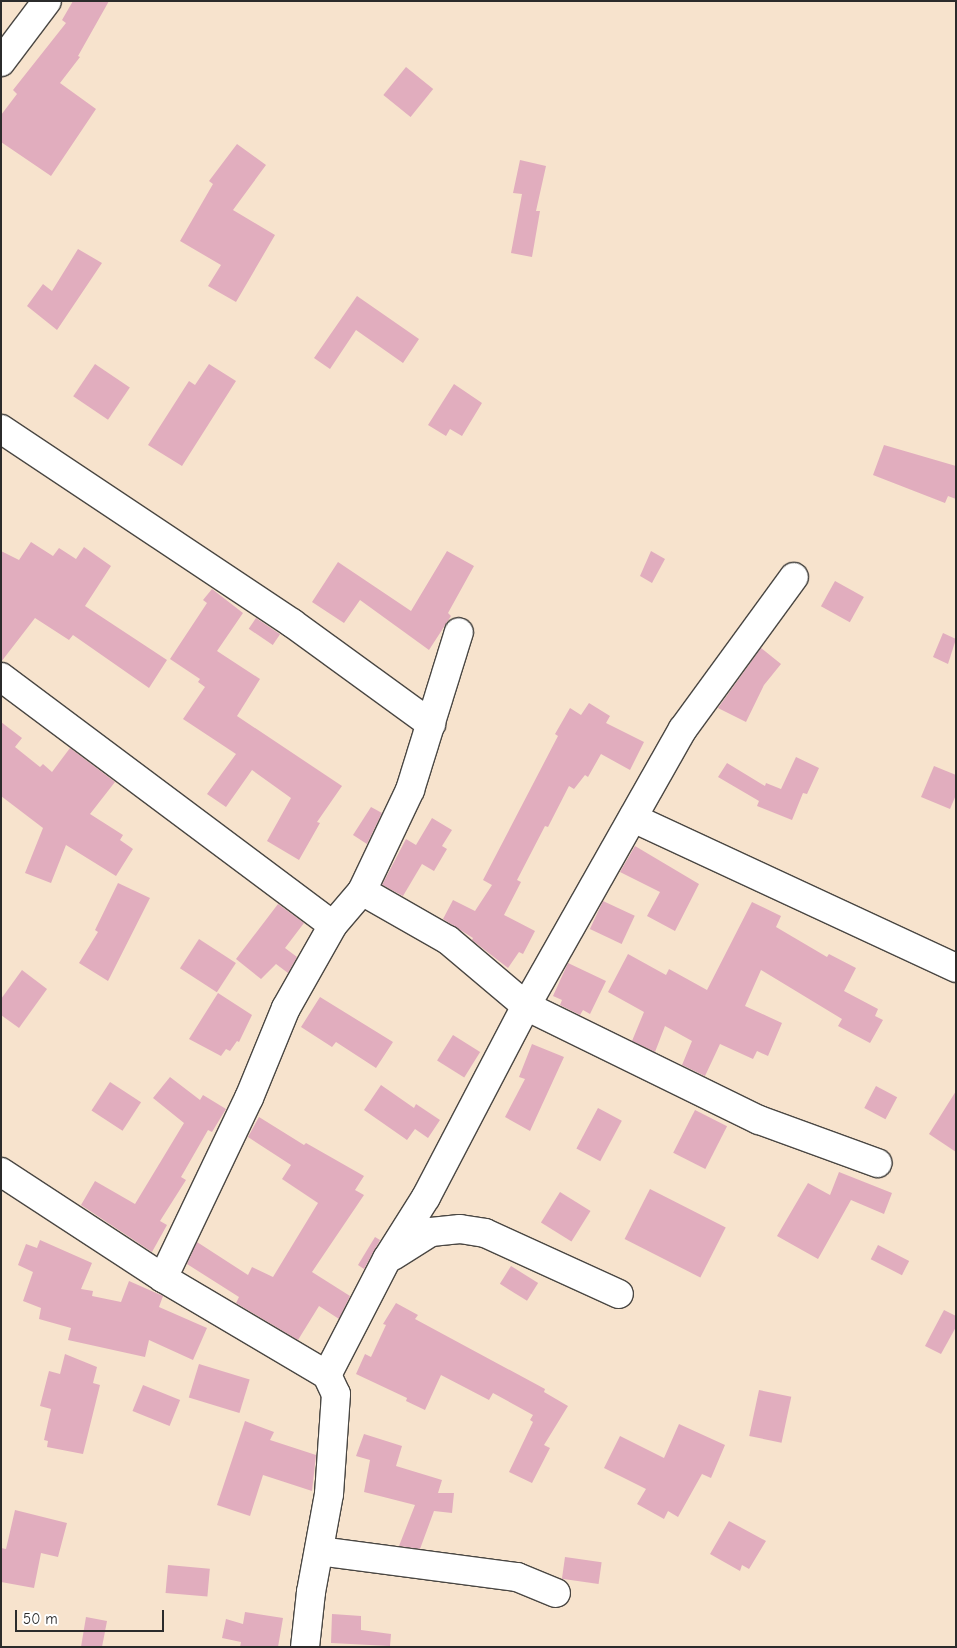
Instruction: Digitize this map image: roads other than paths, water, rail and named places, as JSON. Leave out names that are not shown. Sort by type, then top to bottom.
[{"type":"street","points":[[1,62],[47,1]]},
{"type":"street","points":[[1,429],[292,623],[431,724]]},
{"type":"street","points":[[327,1375],[387,1259],[426,1197],[526,1006],[684,729],[794,577]]},
{"type":"street","points":[[163,1278],[249,1098],[286,1008],[333,926],[362,891],[410,790],[459,632]]},
{"type":"street","points":[[1,677],[333,926]]},
{"type":"street","points":[[633,818],[956,968]]},
{"type":"street","points":[[362,891],[448,940],[526,1006],[759,1120],[877,1163]]},
{"type":"street","points":[[1,1172],[163,1278],[327,1375],[336,1394],[329,1494],[318,1552],[305,1647]]},
{"type":"street","points":[[387,1259],[431,1232],[460,1229],[484,1233],[619,1294]]},
{"type":"street","points":[[318,1552],[517,1577],[556,1593]]}]
